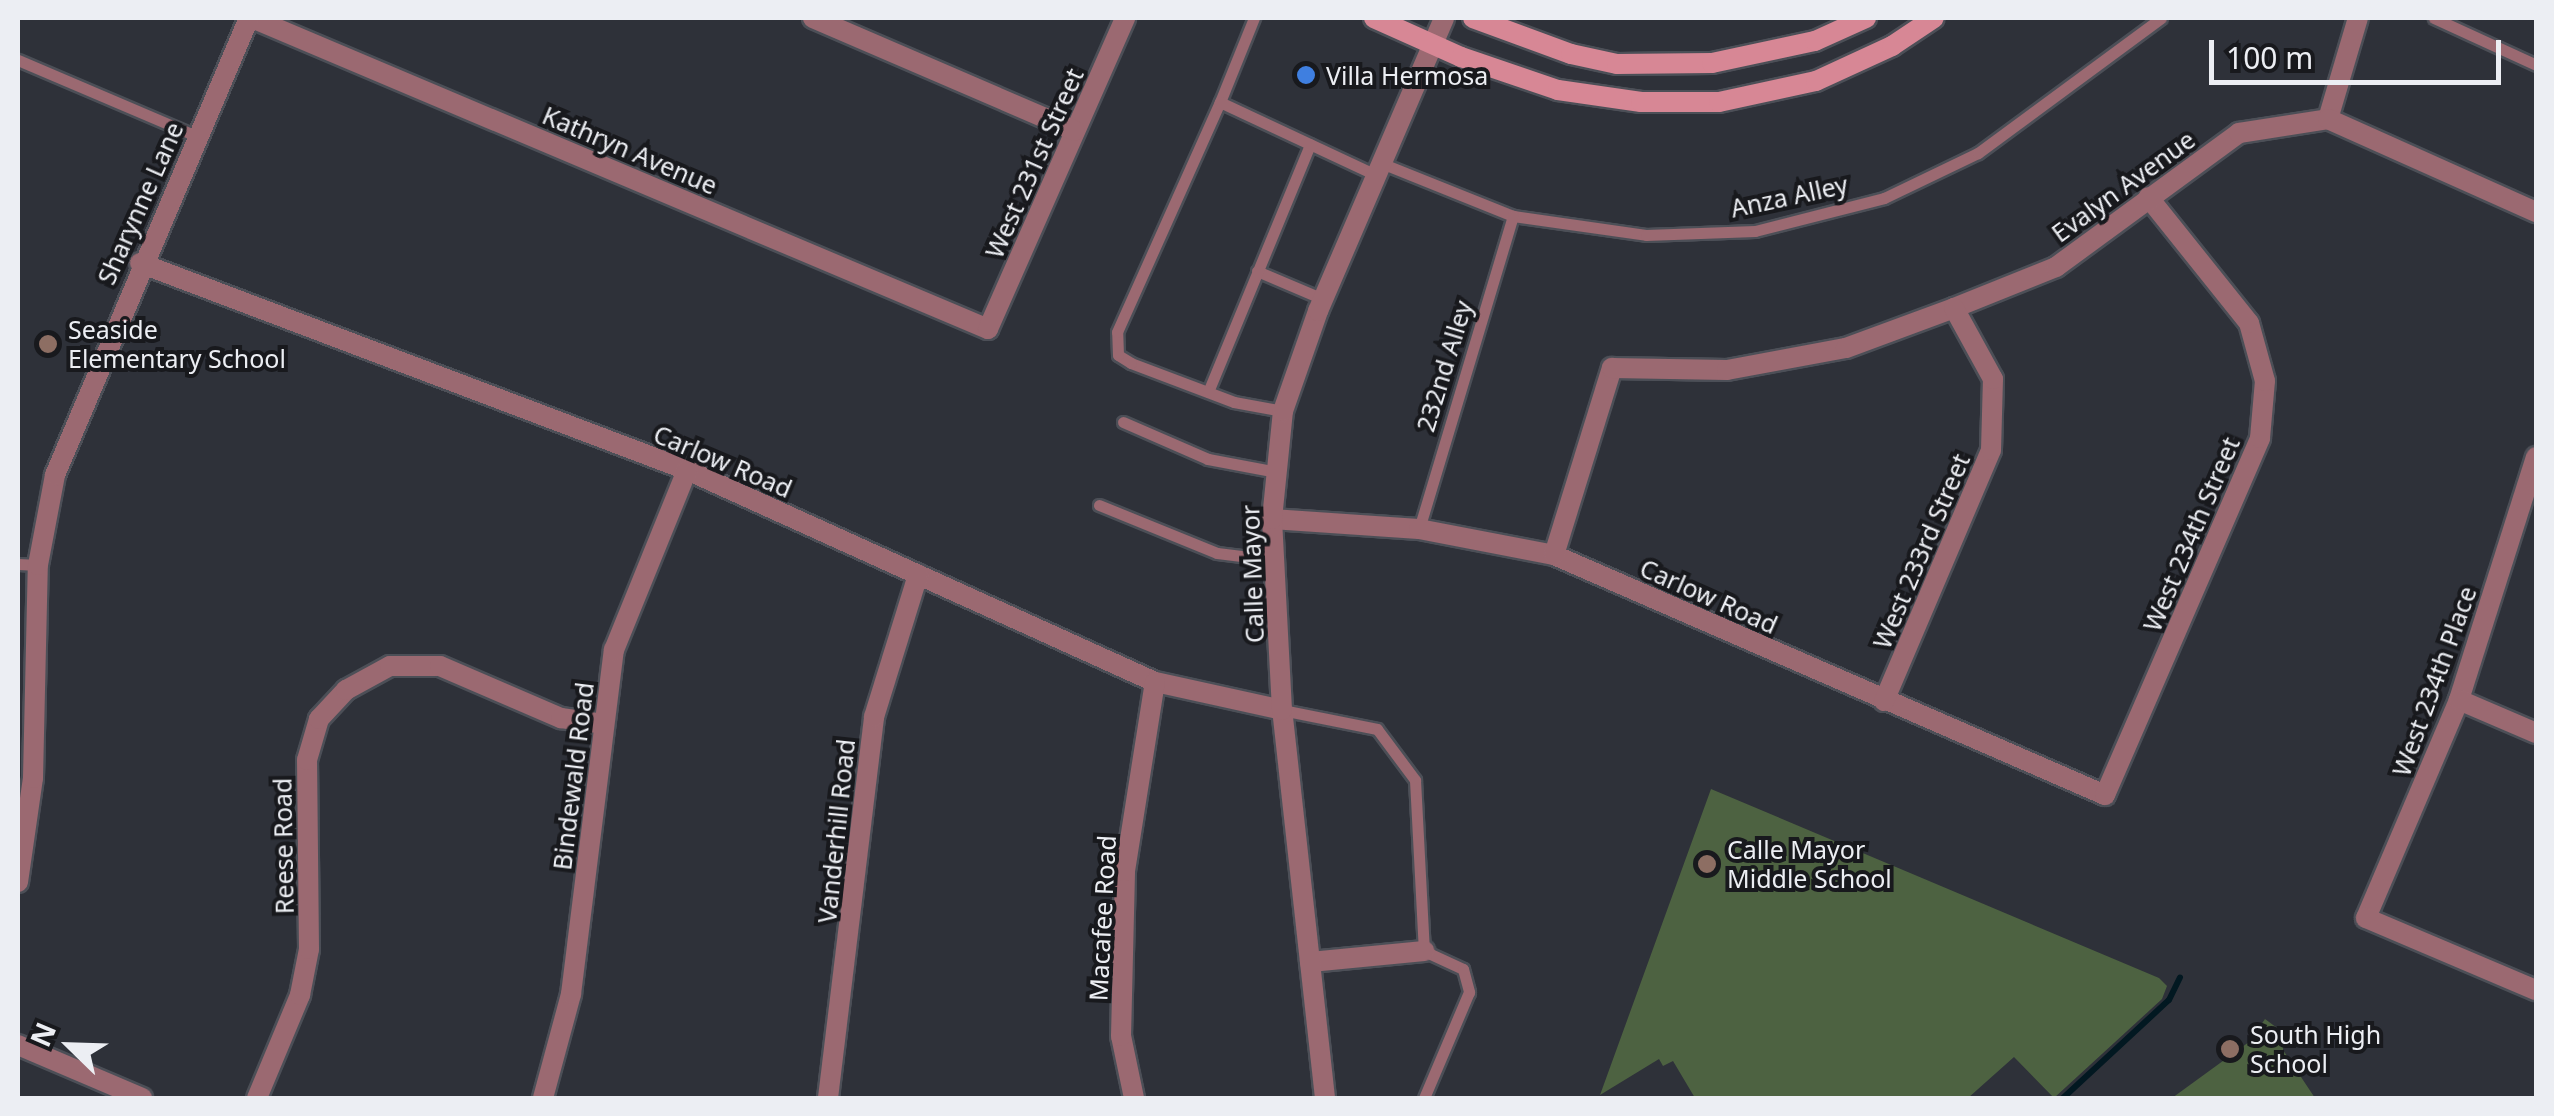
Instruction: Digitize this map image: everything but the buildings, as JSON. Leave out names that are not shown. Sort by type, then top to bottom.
[{"type":"main road","points":[[1374,18],[1432,44],[1558,90],[1641,102],[1719,102],[1816,81],[1892,46],[1934,18]]},
{"type":"main road","points":[[1474,18],[1571,54],[1617,64],[1693,64],[1815,41],[1866,18]]},
{"type":"street","name":"Sharynne Lane","points":[[18,882],[28,564],[66,440],[250,18]]},
{"type":"street","name":"Kathryn Avenue","points":[[250,18],[988,330]]},
{"type":"street","points":[[813,18],[1075,131]]},
{"type":"street","name":"West 231st Street","points":[[988,330],[1125,18]]},
{"type":"street","name":"Calle Mayor","points":[[1325,1098],[1282,710],[1272,520],[1283,412],[1323,299],[1444,18]]},
{"type":"street","points":[[2358,18],[2328,118],[2536,212]]},
{"type":"street","name":"Evalyn Avenue","points":[[1554,555],[1612,368],[1727,370],[1846,348],[2056,267],[2239,133],[2328,118]]},
{"type":"street","name":"West 234th Street","points":[[2105,795],[2260,438],[2265,381],[2249,324],[2148,197]]},
{"type":"street","name":"Carlow Road","points":[[140,263],[687,470],[1156,682],[1282,710]]},
{"type":"street","name":"West 233rd Street","points":[[1884,701],[1991,450],[1993,379],[1954,308]]},
{"type":"street","name":"West 234th Place","points":[[2535,469],[2459,700],[2366,918],[2536,990]]},
{"type":"street","name":"Bindewald Road","points":[[544,1098],[572,994],[614,650],[631,595],[687,470]]},
{"type":"street","name":"Carlow Road","points":[[1272,520],[1419,529],[1554,555],[2105,795]]},
{"type":"street","name":"Vanderhill Road","points":[[828,1098],[874,717],[918,575]]},
{"type":"street","name":"Reese Road","points":[[257,1098],[300,995],[310,948],[307,760],[319,719],[346,690],[390,666],[440,666],[561,718],[604,724]]},
{"type":"street","name":"Macafee Road","points":[[1134,1098],[1121,1036],[1126,871],[1156,682]]},
{"type":"street","points":[[2459,700],[2536,733]]},
{"type":"street","points":[[1310,962],[1424,950]]},
{"type":"street","points":[[18,1046],[142,1098]]},
{"type":"lane","points":[[1254,18],[1117,332],[1118,354],[1130,363],[1208,392],[1283,412]]},
{"type":"lane","name":"Anza Alley","points":[[1220,102],[1310,144],[1513,216],[1646,235],[1755,231],[1884,198],[1978,153],[2161,18]]},
{"type":"lane","points":[[2434,18],[2536,65]]},
{"type":"lane","points":[[18,60],[196,136]]},
{"type":"lane","points":[[1208,392],[1310,144]]},
{"type":"lane","name":"232nd Alley","points":[[1419,529],[1513,216]]},
{"type":"lane","points":[[1257,271],[1323,299]]},
{"type":"lane","points":[[1122,422],[1208,458],[1277,472]]},
{"type":"lane","points":[[1099,505],[1217,553],[1274,560]]},
{"type":"lane","points":[[1282,710],[1377,729],[1415,780],[1424,950],[1463,969],[1470,992],[1424,1098]]},
{"type":"green space","points":[[1711,789],[2159,978],[2167,986],[2162,999],[2054,1098],[2014,1057],[1968,1098],[1695,1098],[1673,1061],[1663,1066],[1659,1059],[1600,1095]]},
{"type":"green space","points":[[2265,1019],[2284,1033],[2283,1050],[2315,1098],[2172,1098],[2249,1042]]},
{"type":"waterway","points":[[2063,1098],[2169,1000],[2180,977]]},
{"type":"place","name":"Villa Hermosa","points":[[1306,75]]},
{"type":"place","name":"Seaside Elementary School","points":[[48,344]]},
{"type":"place","name":"Calle Mayor Middle School","points":[[1707,864]]},
{"type":"place","name":"South High School","points":[[2230,1049]]}]
